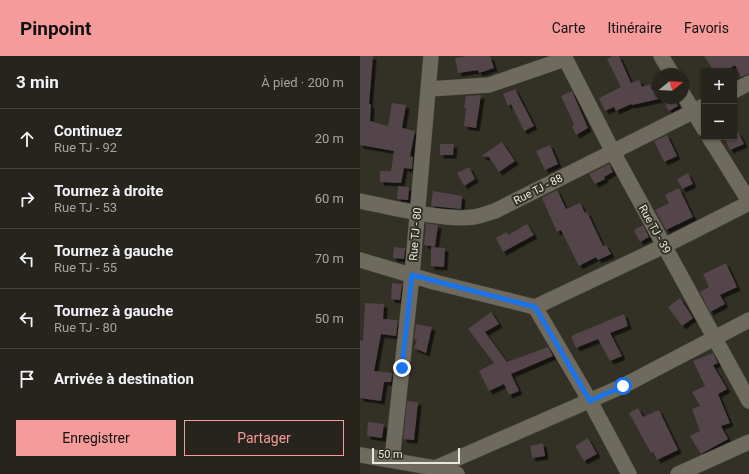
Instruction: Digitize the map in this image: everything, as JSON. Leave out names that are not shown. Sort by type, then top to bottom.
[{"type":"street","name":"Rue TJ - 80","points":[[392,460],[412,275],[431,56]]},
{"type":"street","points":[[661,56],[668,68]]},
{"type":"street","points":[[429,89],[489,85],[564,57]]},
{"type":"street","name":"Rue TJ - 39","points":[[564,57],[613,152],[749,401]]},
{"type":"street","points":[[737,89],[749,83]]},
{"type":"street","points":[[689,100],[699,109]]},
{"type":"street","name":"Rue TJ - 88","points":[[360,201],[417,212],[461,218],[475,217],[495,211],[699,109]]},
{"type":"street","points":[[360,260],[535,307],[664,246],[749,202],[711,140]]},
{"type":"street","points":[[535,307],[590,401],[629,474]]},
{"type":"street","points":[[434,471],[590,401],[749,320]]},
{"type":"street","points":[[678,474],[749,442]]},
{"type":"street","points":[[360,455],[392,460],[434,471],[457,474]]},
{"type":"building","points":[[360,56],[373,56],[369,104],[371,104],[370,121],[388,126],[392,103],[406,105],[402,128],[415,131],[410,156],[413,157],[412,169],[404,168],[401,183],[380,182],[380,171],[391,171],[394,151],[360,145]]},
{"type":"building","points":[[466,56],[490,56],[494,68],[479,73],[478,70],[458,73],[455,58]]},
{"type":"building","points":[[613,56],[619,56],[631,83],[639,80],[642,87],[650,84],[653,89],[653,100],[631,104],[616,111],[614,107],[605,111],[599,98],[621,87],[607,59]]},
{"type":"building","points":[[704,56],[749,56],[749,74],[741,77],[735,65],[730,68],[712,68]]},
{"type":"building","points":[[515,89],[534,126],[524,131],[511,104],[508,106],[503,94]]},
{"type":"building","points":[[572,91],[588,128],[576,135],[572,126],[574,124],[561,96]]},
{"type":"building","points":[[481,95],[476,128],[464,126],[466,96]]},
{"type":"building","points":[[665,104],[677,104],[678,106],[669,111]]},
{"type":"building","points":[[737,132],[744,144],[730,150],[725,140],[737,140]]},
{"type":"building","points":[[667,135],[677,156],[664,162],[654,141]]},
{"type":"building","points":[[502,142],[515,161],[499,172],[489,157],[481,156]]},
{"type":"building","points":[[440,144],[454,144],[453,155],[440,155]]},
{"type":"building","points":[[550,145],[558,164],[545,170],[536,151]]},
{"type":"building","points":[[609,164],[613,172],[604,177],[605,179],[595,184],[589,174]]},
{"type":"building","points":[[469,167],[475,179],[464,186],[457,173]]},
{"type":"building","points":[[688,173],[693,184],[682,189],[677,179]]},
{"type":"building","points":[[398,186],[409,187],[408,200],[397,199]]},
{"type":"building","points":[[679,188],[693,217],[666,230],[655,210],[669,203],[665,195]]},
{"type":"building","points":[[557,190],[566,209],[580,203],[585,213],[587,212],[603,246],[606,245],[611,254],[598,260],[596,257],[579,266],[561,230],[557,232],[542,198]]},
{"type":"building","points":[[433,191],[462,196],[461,209],[431,206]]},
{"type":"building","points":[[426,223],[438,225],[435,247],[424,245]]},
{"type":"building","points":[[527,224],[534,235],[503,252],[496,238],[507,232],[508,235]]},
{"type":"building","points":[[643,225],[649,237],[640,242],[634,230]]},
{"type":"building","points":[[394,247],[405,248],[404,259],[393,258]]},
{"type":"building","points":[[431,247],[445,248],[444,267],[431,266]]},
{"type":"building","points":[[726,263],[737,287],[720,295],[725,304],[710,312],[700,292],[709,287],[703,274]]},
{"type":"building","points":[[392,283],[402,284],[400,300],[391,299]]},
{"type":"building","points":[[680,298],[693,318],[682,326],[668,307]]},
{"type":"building","points":[[365,303],[384,304],[383,319],[398,320],[396,336],[381,334],[374,371],[392,373],[391,382],[384,382],[381,401],[360,398],[360,340],[363,341]]},
{"type":"building","points":[[491,312],[499,324],[485,332],[507,362],[548,347],[553,356],[511,374],[519,391],[509,395],[504,384],[489,391],[479,371],[494,363],[468,329]]},
{"type":"building","points":[[624,314],[628,326],[610,333],[622,356],[610,361],[598,339],[576,348],[571,336]]},
{"type":"building","points":[[416,324],[432,327],[426,353],[414,348],[417,340],[414,339]]},
{"type":"building","points":[[713,353],[718,363],[713,365],[727,389],[718,394],[730,423],[721,426],[728,439],[701,454],[690,436],[700,431],[692,409],[700,406],[692,392],[705,386],[693,361]]},
{"type":"building","points":[[407,401],[418,402],[414,440],[403,439]]},
{"type":"building","points":[[638,408],[643,417],[659,410],[678,450],[657,460],[653,452],[651,453],[629,413]]},
{"type":"building","points":[[368,422],[384,424],[382,438],[367,436]]},
{"type":"building","points":[[588,438],[597,454],[584,461],[575,446]]},
{"type":"building","points":[[543,443],[545,456],[532,458],[530,446]]},
{"type":"route","points":[[402,368],[412,275],[434,282],[535,307],[590,401],[623,386]]}]
